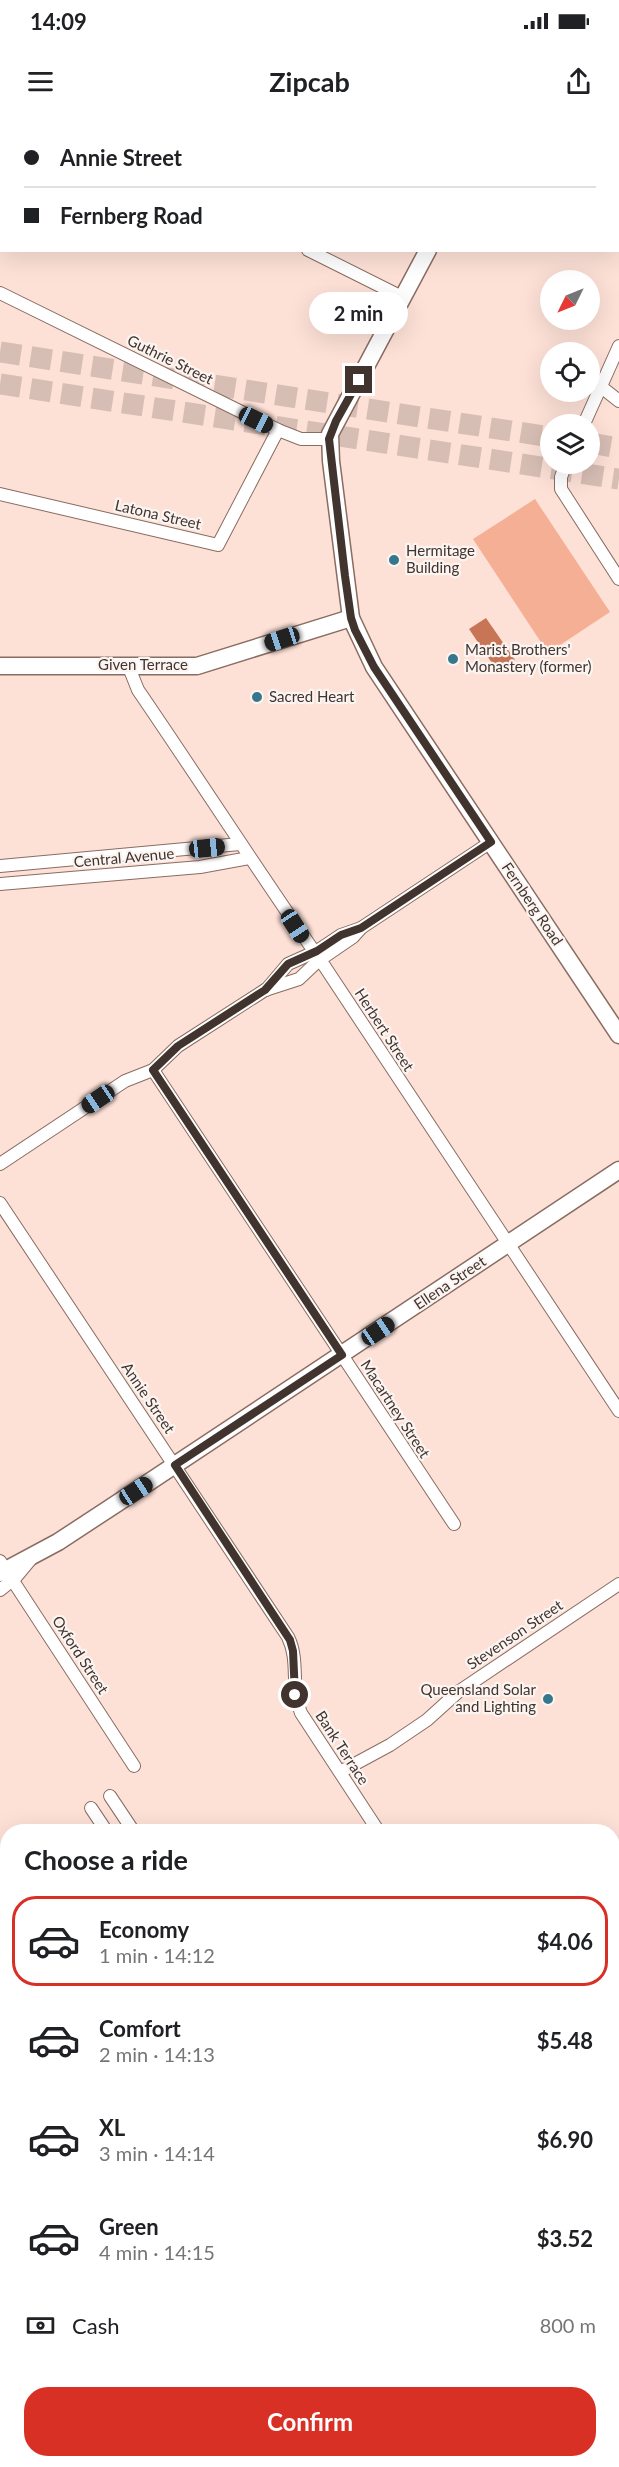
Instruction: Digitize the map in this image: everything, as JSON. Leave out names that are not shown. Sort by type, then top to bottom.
[{"type":"street","points":[[312,252],[404,298]]},
{"type":"street","points":[[329,439],[336,421],[427,252]]},
{"type":"street","name":"Guthrie Street","points":[[0,293],[278,430],[301,439],[329,439]]},
{"type":"street","points":[[619,346],[600,386],[619,401]]},
{"type":"street","name":"Latona Street","points":[[0,494],[218,545],[278,430]]},
{"type":"street","name":"Fernberg Road","points":[[329,439],[351,618],[374,667],[619,1035]]},
{"type":"street","points":[[562,474],[561,489],[619,579]]},
{"type":"street","name":"Given Terrace","points":[[0,666],[197,666],[351,618]]},
{"type":"street","name":"Herbert Street","points":[[128,665],[138,690],[619,1412]]},
{"type":"street","points":[[0,1164],[125,1081],[153,1070],[178,1046],[265,990],[299,979],[316,957],[341,935],[361,928],[491,842]]},
{"type":"street","name":"Central Avenue","points":[[0,866],[240,844]]},
{"type":"street","name":"Central Avenue","points":[[0,884],[200,867],[249,858]]},
{"type":"street","points":[[265,990],[285,967],[316,957]]},
{"type":"street","name":"Macartney Street","points":[[153,1070],[454,1524]]},
{"type":"street","name":"Ellena Street","points":[[0,1590],[5,1571],[39,1552],[175,1465],[619,1170]]},
{"type":"street","name":"Annie Street","points":[[0,1203],[290,1640],[294,1676]]},
{"type":"street","name":"Oxford Street","points":[[5,1571],[134,1766]]},
{"type":"street","name":"Stevenson Street","points":[[340,1772],[390,1745],[438,1711],[458,1692],[619,1584]]},
{"type":"street","name":"Bank Terrace","points":[[294,1676],[295,1695],[301,1713],[374,1824]]},
{"type":"street","points":[[110,1796],[129,1824]]},
{"type":"street","points":[[91,1808],[102,1824]]},
{"type":"shaded area","points":[[535,499],[610,612],[548,653],[473,539]]},
{"type":"shaded area","points":[[486,618],[515,660],[498,672],[469,629]]},
{"type":"tunnel","points":[[0,352],[540,435]]},
{"type":"tunnel","points":[[0,384],[619,479]]},
{"type":"tunnel","points":[[600,445],[619,448]]},
{"type":"place","name":"Hermitage Building","points":[[394,560]]},
{"type":"place","name":"Marist Brothers' Monastery (former)","points":[[453,659]]},
{"type":"place","name":"Sacred Heart","points":[[257,697]]},
{"type":"place","name":"Queensland Solar and Lighting","points":[[548,1699]]},
{"type":"route","points":[[295,1695],[293,1651],[290,1640],[175,1465],[342,1355],[153,1070],[178,1046],[265,990],[288,964],[317,951],[349,931],[361,928],[491,842],[374,667],[351,618],[329,439],[336,421],[359,380]]}]
